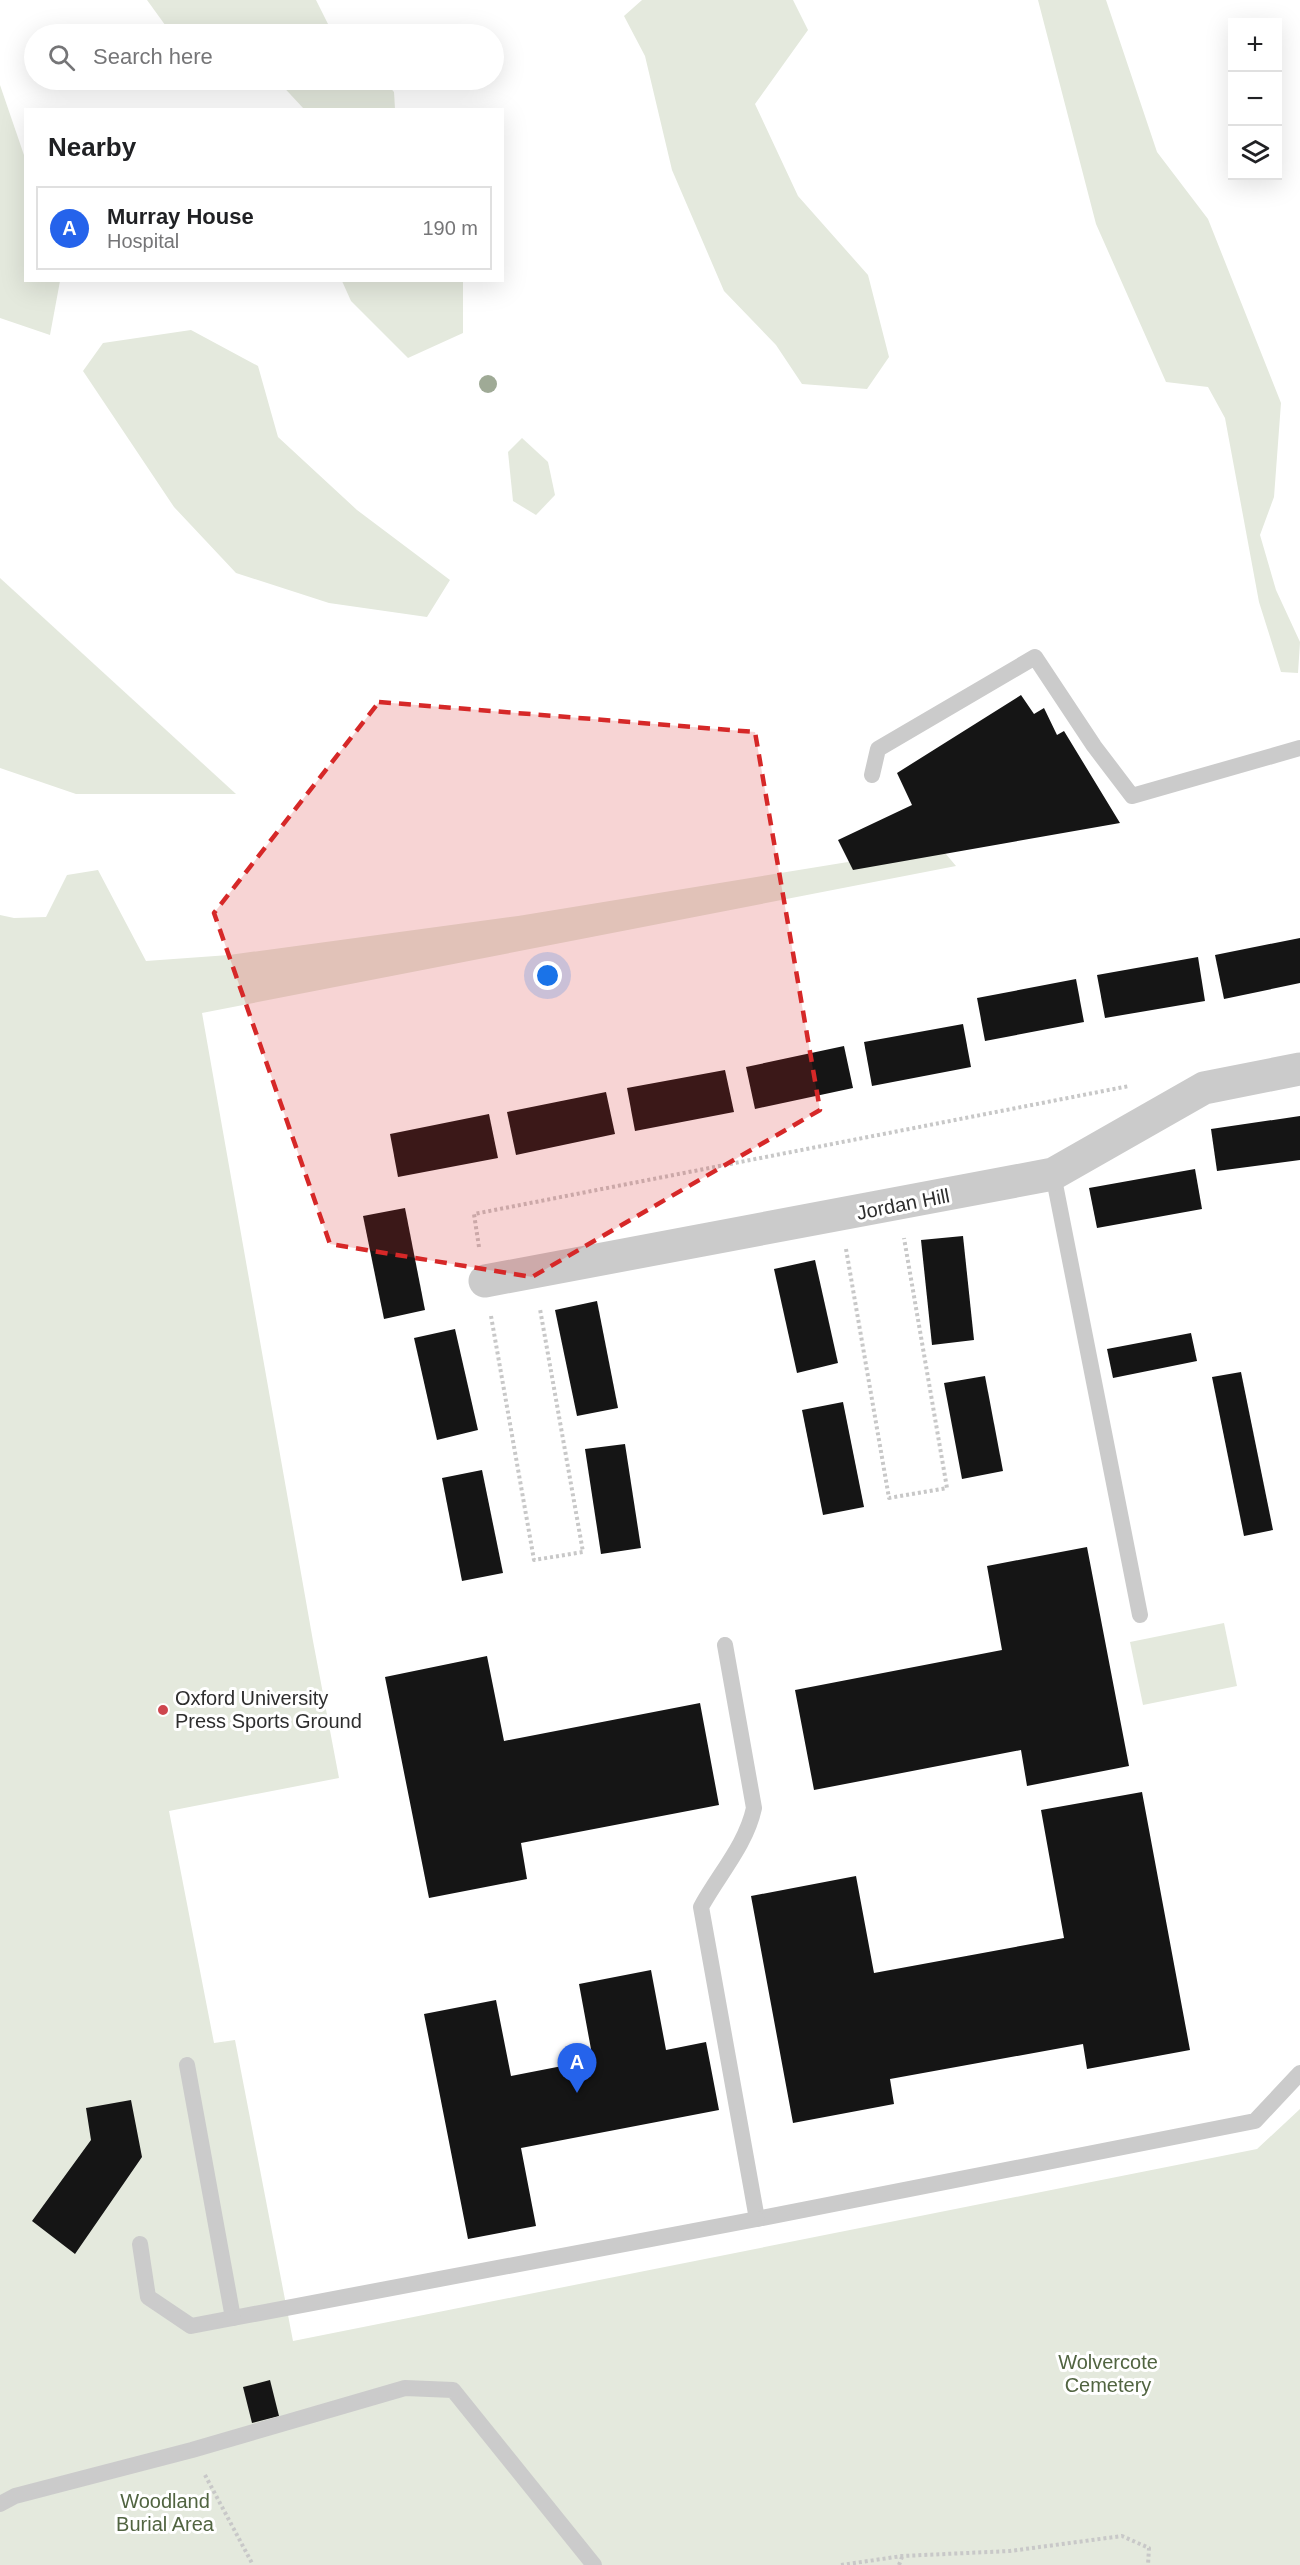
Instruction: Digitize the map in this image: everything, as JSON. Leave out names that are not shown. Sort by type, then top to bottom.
[{"type":"street","name":"Jordan Hill","points":[[485,1281],[840,1216],[1053,1174],[1204,1088],[1300,1069]]},
{"type":"lane","points":[[872,775],[878,749],[1035,657],[1094,746],[1132,796],[1300,748]]},
{"type":"lane","points":[[1053,1174],[1140,1615]]},
{"type":"lane","points":[[725,1645],[754,1808],[750,1829],[714,1882],[701,1907],[757,2218]]},
{"type":"lane","points":[[187,2065],[233,2318]]},
{"type":"lane","points":[[140,2244],[148,2297],[191,2326],[1255,2121],[1300,2073]]},
{"type":"lane","points":[[0,2504],[15,2496],[192,2450],[405,2388],[453,2390],[594,2565]]},
{"type":"path","points":[[534,1272],[583,1552],[534,1560],[474,1214],[1138,1084]]},
{"type":"path","points":[[840,1216],[889,1498],[947,1488],[898,1204]]},
{"type":"path","points":[[192,2450],[253,2565]]},
{"type":"path","points":[[841,2565],[902,2556],[1010,2551],[1122,2536],[1149,2548],[1148,2565]]},
{"type":"path","points":[[899,2565],[902,2556]]},
{"type":"highlighted area","points":[[379,702],[755,732],[820,1110],[532,1277],[330,1244],[214,913]]},
{"type":"green space","points":[[147,0],[316,0],[328,24],[164,24]]},
{"type":"green space","points":[[642,0],[793,0],[808,30],[755,104],[798,196],[868,275],[889,357],[867,389],[802,384],[776,345],[724,291],[672,170],[645,56],[624,16]]},
{"type":"green space","points":[[1038,0],[1106,0],[1157,152],[1208,219],[1281,403],[1274,497],[1260,535],[1276,590],[1300,642],[1298,673],[1281,672],[1259,602],[1225,418],[1208,387],[1166,382],[1096,224]]},
{"type":"green space","points":[[0,85],[24,155],[24,282],[60,282],[50,335],[0,318]]},
{"type":"green space","points":[[286,90],[392,90],[394,92],[395,108],[303,108]]},
{"type":"green space","points":[[342,282],[463,282],[463,333],[408,358],[351,301]]},
{"type":"green space","points":[[191,330],[258,366],[278,437],[357,510],[450,580],[427,617],[329,603],[236,573],[174,507],[83,371],[103,343]]},
{"type":"green space","points":[[522,438],[548,462],[555,495],[536,515],[513,501],[508,452]]},
{"type":"green space","points":[[0,578],[236,794],[76,794],[0,768]]},
{"type":"green space","points":[[940,847],[956,866],[202,1013],[339,1778],[169,1811],[214,2043],[235,2040],[293,2341],[1257,2149],[1300,2109],[1300,2565],[0,2565],[0,915],[14,918],[46,917],[67,875],[98,870],[146,961],[229,955],[518,916]]},
{"type":"green space","points":[[1224,1623],[1237,1686],[1143,1705],[1130,1642]]},
{"type":"building","points":[[1021,695],[1034,714],[1044,708],[1057,735],[1064,731],[1120,823],[853,870],[838,840],[912,805],[897,773]]},
{"type":"building","points":[[1300,938],[1300,983],[1224,999],[1215,955]]},
{"type":"building","points":[[1198,957],[1205,1001],[1105,1018],[1097,975]]},
{"type":"building","points":[[1076,979],[1084,1022],[985,1041],[977,998]]},
{"type":"building","points":[[963,1024],[971,1067],[872,1086],[864,1042]]},
{"type":"building","points":[[844,1046],[853,1088],[755,1109],[746,1067]]},
{"type":"building","points":[[725,1070],[734,1112],[635,1131],[627,1088]]},
{"type":"building","points":[[606,1092],[615,1134],[516,1155],[507,1112]]},
{"type":"building","points":[[489,1114],[498,1158],[398,1177],[390,1134]]},
{"type":"building","points":[[1300,1116],[1300,1160],[1217,1171],[1211,1129]]},
{"type":"building","points":[[1195,1169],[1202,1209],[1097,1228],[1089,1188]]},
{"type":"building","points":[[405,1208],[425,1310],[384,1319],[363,1216]]},
{"type":"building","points":[[963,1236],[974,1340],[932,1345],[921,1240]]},
{"type":"building","points":[[815,1260],[838,1363],[797,1373],[774,1269]]},
{"type":"building","points":[[597,1301],[618,1408],[577,1416],[555,1310]]},
{"type":"building","points":[[455,1329],[478,1430],[437,1440],[414,1338]]},
{"type":"building","points":[[1191,1333],[1197,1361],[1113,1378],[1107,1349]]},
{"type":"building","points":[[1241,1372],[1273,1530],[1244,1536],[1212,1377]]},
{"type":"building","points":[[985,1376],[1003,1471],[962,1479],[944,1383]]},
{"type":"building","points":[[843,1402],[864,1507],[823,1515],[802,1410]]},
{"type":"building","points":[[625,1444],[641,1548],[601,1554],[585,1449]]},
{"type":"building","points":[[482,1470],[503,1573],[462,1581],[442,1478]]},
{"type":"building","points":[[1087,1547],[1129,1766],[1027,1786],[1021,1750],[814,1790],[795,1690],[1002,1650],[987,1566]]},
{"type":"building","points":[[487,1656],[504,1741],[700,1703],[719,1805],[521,1843],[527,1879],[429,1898],[385,1677]]},
{"type":"building","points":[[1142,1792],[1190,2050],[1087,2069],[1083,2044],[890,2079],[894,2104],[793,2123],[751,1896],[856,1876],[874,1973],[1064,1938],[1041,1810]]},
{"type":"building","points":[[651,1970],[666,2050],[706,2042],[719,2110],[521,2148],[536,2226],[468,2239],[424,2014],[496,2000],[511,2076],[593,2060],[579,1984]]},
{"type":"building","points":[[131,2100],[142,2157],[75,2254],[32,2221],[91,2140],[86,2108]]},
{"type":"building","points":[[270,2380],[279,2416],[252,2423],[243,2387]]},
{"type":"place","name":"Oxford University Press Sports Ground","points":[[163,1710]]},
{"type":"place","name":"Murray House","points":[[577,2093]]},
{"type":"park label","name":"Wolvercote Cemetery","points":[[1108,2374]]},
{"type":"park label","name":"Woodland Burial Area","points":[[165,2512]]}]
